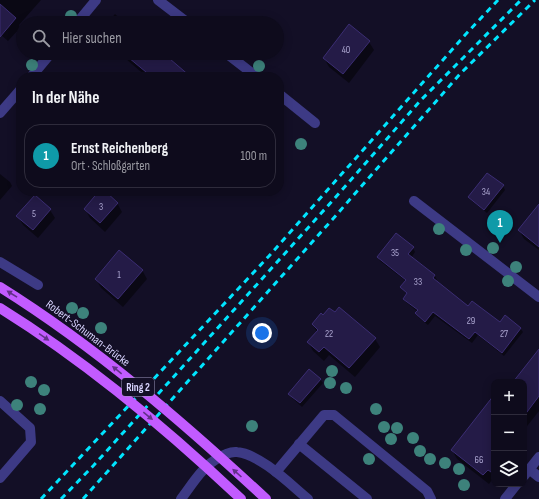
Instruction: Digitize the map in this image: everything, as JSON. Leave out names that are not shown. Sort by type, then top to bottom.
[{"type":"main road","name":"Robert-Schuman-Brücke","points":[[0,287],[98,354],[179,420],[266,499]]},
{"type":"main road","name":"Ring 2","points":[[0,308],[50,341],[109,385],[167,431],[241,499]]},
{"type":"street","points":[[83,16],[96,0]]},
{"type":"street","points":[[158,0],[179,16]]},
{"type":"street","points":[[35,72],[45,60]]},
{"type":"street","points":[[235,60],[251,72]]},
{"type":"street","points":[[0,113],[16,95]]},
{"type":"street","points":[[284,98],[315,123]]},
{"type":"street","points":[[414,201],[539,297]]},
{"type":"street","points":[[0,262],[38,285]]},
{"type":"street","points":[[0,401],[30,428],[31,442],[0,478]]},
{"type":"street","points":[[276,472],[324,415],[334,415],[427,491],[431,499]]},
{"type":"street","points":[[299,444],[367,499]]},
{"type":"street","points":[[181,499],[204,470],[214,461],[226,453],[237,452],[250,455],[276,472],[308,499]]},
{"type":"street","points":[[539,457],[527,472],[539,477]]},
{"type":"street","points":[[505,499],[515,487]]},
{"type":"building","points":[[0,4],[16,18],[0,37]]},
{"type":"building","points":[[349,24],[370,41],[343,74],[323,58]]},
{"type":"building","points":[[131,60],[171,60],[185,72],[146,72]]},
{"type":"building","points":[[487,173],[504,185],[484,210],[468,197]]},
{"type":"building","points":[[34,196],[36,196],[51,209],[33,230],[16,216]]},
{"type":"building","points":[[95,196],[110,196],[118,203],[100,223],[84,209]]},
{"type":"building","points":[[539,204],[539,247],[518,230]]},
{"type":"building","points":[[396,233],[414,247],[408,254],[435,275],[433,278],[468,306],[472,301],[500,322],[505,315],[521,328],[502,353],[475,332],[469,339],[433,312],[425,322],[415,313],[418,310],[403,299],[407,293],[400,287],[406,280],[377,257]]},
{"type":"building","points":[[119,250],[143,270],[118,299],[95,279]]},
{"type":"building","points":[[339,307],[376,338],[349,368],[324,347],[319,352],[307,342],[318,330],[312,324],[321,313],[323,315],[329,308],[335,312]]},
{"type":"building","points":[[539,349],[539,396],[527,412],[527,379],[515,379]]},
{"type":"building","points":[[309,369],[321,379],[300,403],[288,394]]},
{"type":"building","points":[[491,399],[491,472],[488,470],[483,475],[451,450]]},
{"type":"railway","points":[[41,499],[269,256],[465,35],[498,0]]},
{"type":"railway","points":[[61,499],[94,465],[334,199],[421,100],[521,0]]},
{"type":"railway","points":[[83,499],[460,74],[535,0]]},
{"type":"place","name":"Ernst Reichenberg","points":[[500,243]]}]
